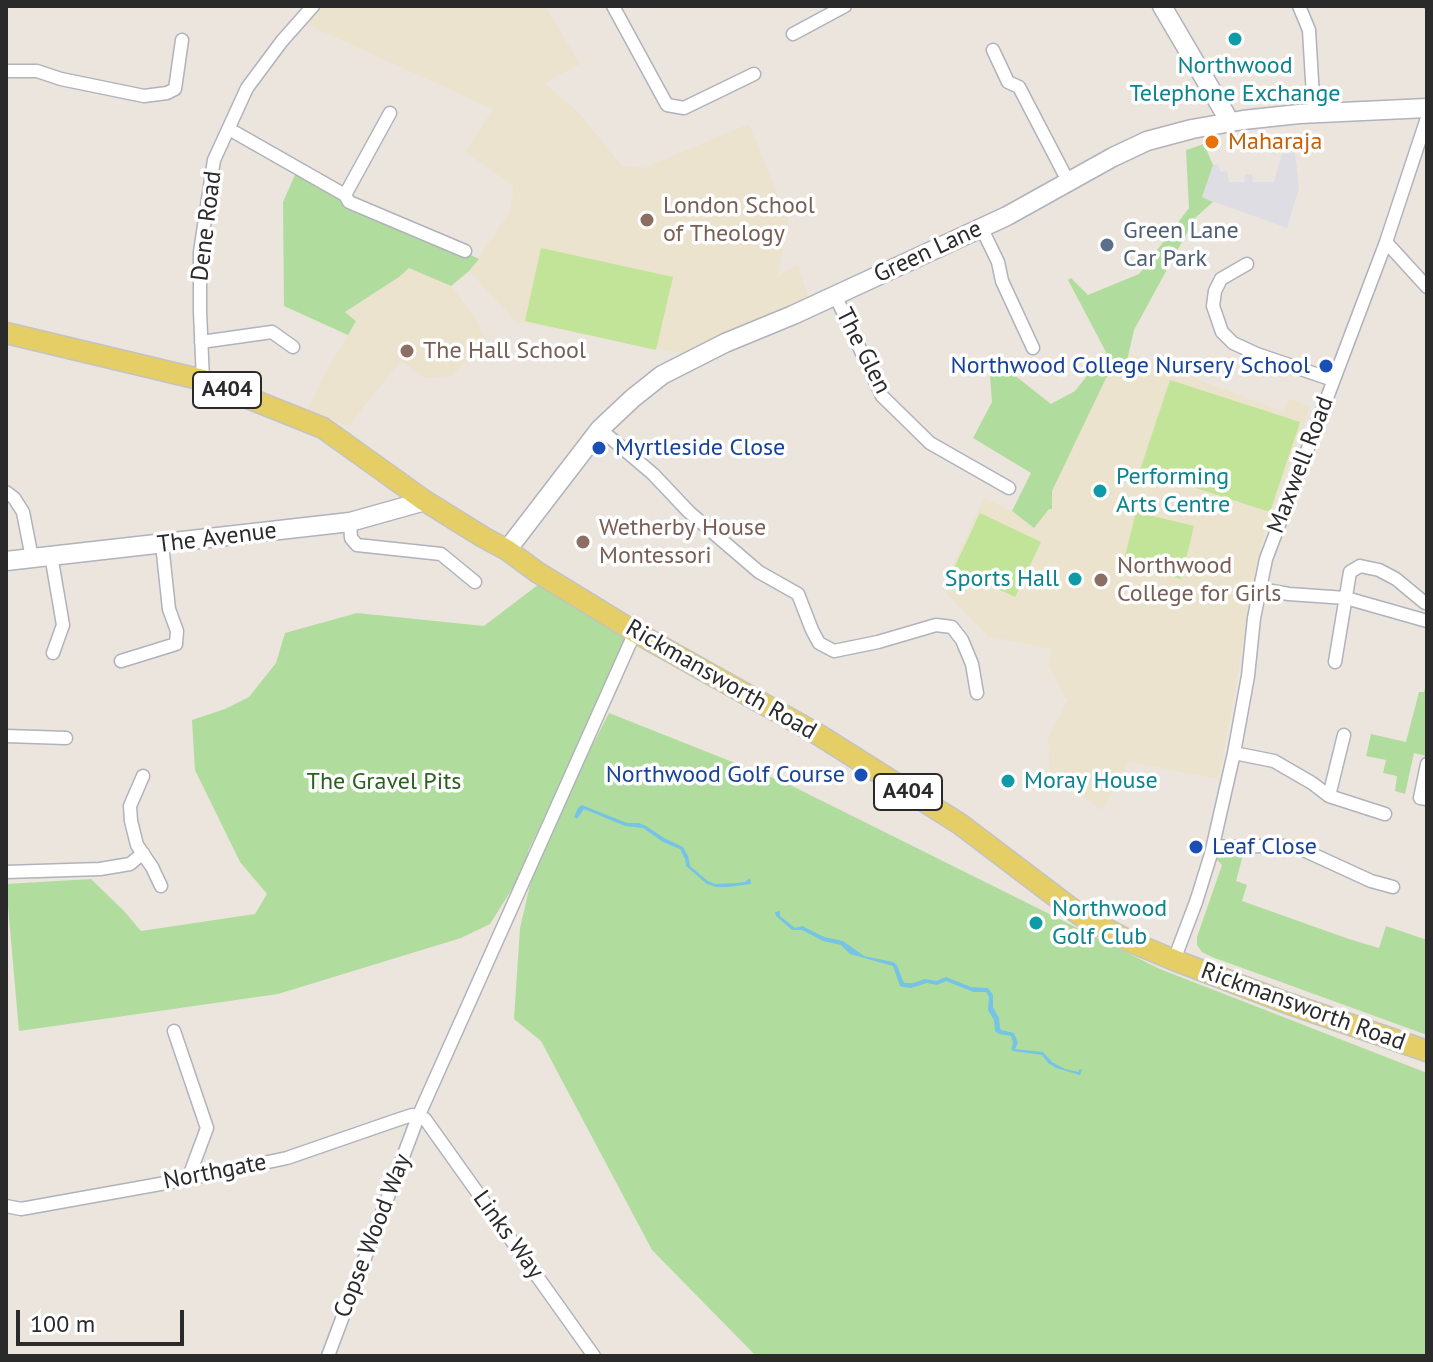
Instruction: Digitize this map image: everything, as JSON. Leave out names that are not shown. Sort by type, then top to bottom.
[{"type":"main road","points":[[1162,6],[1230,122]]},
{"type":"main road","name":"Green Lane","points":[[507,550],[600,429],[662,375],[725,343],[981,227],[1147,141],[1230,122],[1427,108]]},
{"type":"main road","name":"Rickmansworth Road","points":[[6,333],[203,380],[323,428],[425,501],[507,550],[537,572],[635,632],[819,735],[960,824],[1080,915],[1174,960],[1427,1051]]},
{"type":"main road","name":"The Avenue","points":[[6,561],[350,522],[425,501]]},
{"type":"street","name":"Dene Road","points":[[203,380],[200,252],[214,160],[247,88],[313,6]]},
{"type":"street","points":[[613,6],[667,105],[684,108],[754,74]]},
{"type":"street","points":[[793,34],[845,6]]},
{"type":"street","points":[[1299,6],[1309,30],[1314,114]]},
{"type":"street","points":[[6,71],[37,71],[144,96],[167,93],[175,89],[182,40]]},
{"type":"street","points":[[993,50],[1008,82],[1019,87],[1069,183]]},
{"type":"street","points":[[345,195],[390,113]]},
{"type":"street","name":"Maxwell Road","points":[[1174,960],[1213,846],[1234,753],[1248,676],[1254,618],[1269,551],[1386,242],[1427,118]]},
{"type":"street","points":[[229,129],[345,195],[349,202],[465,251]]},
{"type":"street","points":[[981,227],[1033,348]]},
{"type":"street","points":[[1386,242],[1427,287]]},
{"type":"street","points":[[1247,264],[1221,279],[1215,291],[1213,306],[1222,332],[1233,343],[1257,354],[1333,380]]},
{"type":"street","name":"The Glen","points":[[835,295],[882,396],[930,443],[1009,488]]},
{"type":"street","points":[[201,342],[272,332],[293,347]]},
{"type":"street","points":[[600,429],[759,572],[798,594],[819,643],[834,651],[936,625],[952,627],[962,640],[972,664],[977,693]]},
{"type":"street","points":[[6,492],[23,512],[63,625],[53,653]]},
{"type":"street","points":[[350,522],[351,538],[357,545],[441,554],[475,582]]},
{"type":"street","points":[[121,661],[176,644],[177,631],[169,609],[162,544]]},
{"type":"street","points":[[1335,662],[1350,572],[1360,566],[1379,570],[1396,579],[1425,603]]},
{"type":"street","points":[[1260,589],[1346,598],[1427,621]]},
{"type":"street","name":"Copse Wood Way","points":[[328,1356],[418,1117],[635,632]]},
{"type":"street","points":[[1329,796],[1344,735]]},
{"type":"street","points":[[6,736],[66,738]]},
{"type":"street","points":[[1234,753],[1274,761],[1329,796],[1385,814]]},
{"type":"street","points":[[1427,764],[1420,798],[1427,799]]},
{"type":"street","points":[[143,776],[130,806],[131,821],[137,845],[161,886]]},
{"type":"street","points":[[1213,846],[1275,845],[1299,848],[1371,881],[1393,887]]},
{"type":"street","points":[[6,872],[100,869],[130,864],[143,853]]},
{"type":"street","points":[[174,1031],[207,1128],[188,1179]]},
{"type":"street","name":"Northgate","points":[[6,1206],[21,1209],[287,1158],[412,1115],[418,1117]]},
{"type":"street","name":"Links Way","points":[[418,1117],[425,1119],[594,1356]]},
{"type":"shaded area","name":"London School of Theology","points":[[316,6],[545,6],[580,64],[544,83],[577,111],[622,166],[644,168],[749,124],[789,223],[777,277],[798,264],[808,297],[687,354],[521,322],[519,325],[469,271],[510,212],[514,186],[465,152],[493,109],[302,22]]},
{"type":"shaded area","points":[[1295,153],[1299,188],[1287,228],[1201,197],[1213,165],[1218,164],[1221,172],[1227,171],[1229,182],[1244,182],[1245,174],[1252,174],[1253,182],[1274,182],[1282,154]]},
{"type":"shaded area","name":"The Hall School","points":[[409,268],[451,286],[475,317],[486,341],[452,376],[424,378],[401,361],[348,426],[308,410],[325,373],[356,322],[345,312]]},
{"type":"shaded area","name":"Northwood College for Girls","points":[[1122,351],[1284,412],[1289,399],[1310,407],[1261,543],[1219,779],[1129,762],[1102,810],[1050,774],[1048,738],[1069,698],[1065,698],[1048,662],[1051,649],[988,636],[946,593],[950,572],[984,498],[1020,515],[1033,528],[1052,508],[1052,459]]},
{"type":"green space","points":[[1204,144],[1213,165],[1202,197],[1213,202],[1195,218],[1134,330],[1126,365],[1106,378],[1052,491],[1052,509],[1034,528],[1012,511],[1031,473],[973,438],[992,402],[990,375],[1004,367],[1051,404],[1075,391],[1106,352],[1068,280],[1071,278],[1088,295],[1139,274],[1189,208],[1186,150]]},
{"type":"green space","points":[[298,168],[345,195],[479,259],[451,286],[409,268],[345,312],[356,321],[348,335],[284,306],[283,202]]},
{"type":"green space","points":[[541,248],[673,277],[656,350],[525,321]]},
{"type":"green space","points":[[1170,380],[1300,422],[1270,512],[1140,470]]},
{"type":"green space","points":[[1136,512],[1194,526],[1181,579],[1123,564]]},
{"type":"green space","points":[[980,513],[1041,542],[1015,597],[954,568]]},
{"type":"green space","name":"The Gravel Pits","points":[[539,584],[623,628],[628,641],[528,851],[529,862],[490,924],[461,938],[278,994],[19,1031],[6,884],[91,879],[141,931],[255,914],[267,894],[240,862],[195,770],[192,720],[249,697],[276,663],[285,633],[357,613],[484,626]]},
{"type":"green space","points":[[1427,680],[1427,756],[1414,753],[1405,794],[1395,791],[1397,776],[1383,773],[1386,760],[1366,756],[1371,734],[1406,742],[1419,692],[1424,692]]},
{"type":"green space","name":"Northwood Golf Course","points":[[609,713],[788,784],[1160,969],[1427,1073],[1427,1356],[756,1356],[652,1250],[541,1041],[514,1019],[520,928],[530,885],[556,816]]},
{"type":"green space","points":[[1213,846],[1245,847],[1236,881],[1247,885],[1242,901],[1379,948],[1386,926],[1427,940],[1427,1035],[1202,952],[1197,945],[1197,937],[1222,865],[1211,854]]},
{"type":"water","points":[[582,805],[627,823],[639,823],[683,847],[690,866],[708,881],[715,884],[737,883],[750,878],[751,884],[716,887],[707,884],[686,866],[680,849],[643,828],[625,826],[584,809],[577,819],[574,817]]},
{"type":"water","points":[[780,911],[780,916],[795,928],[802,926],[824,937],[843,941],[864,956],[893,962],[905,983],[925,979],[936,981],[946,977],[971,987],[988,988],[993,995],[993,1007],[1001,1030],[1014,1033],[1018,1043],[1015,1049],[1043,1052],[1052,1062],[1065,1069],[1082,1070],[1080,1075],[1056,1068],[1042,1055],[1013,1051],[1011,1036],[995,1031],[986,992],[973,992],[946,981],[911,988],[900,986],[893,966],[850,954],[841,945],[823,941],[802,930],[792,930],[776,916],[775,912]]},
{"type":"place","name":"Northwood Telephone Exchange","points":[[1235,39]]},
{"type":"place","name":"Maharaja","points":[[1212,142]]},
{"type":"place","name":"London School of Theology","points":[[647,220]]},
{"type":"place","name":"Green Lane Car Park","points":[[1107,245]]},
{"type":"place","name":"The Hall School","points":[[407,351]]},
{"type":"place","name":"Northwood College Nursery School","points":[[1326,366]]},
{"type":"place","name":"Myrtleside Close","points":[[599,448]]},
{"type":"place","name":"Performing Arts Centre","points":[[1100,491]]},
{"type":"place","name":"Wetherby House Montessori","points":[[583,542]]},
{"type":"place","name":"Sports Hall","points":[[1075,579]]},
{"type":"place","name":"Northwood College for Girls","points":[[1101,580]]},
{"type":"place","name":"Northwood Golf Course","points":[[861,775]]},
{"type":"place","name":"Moray House","points":[[1008,781]]},
{"type":"place","name":"Leaf Close","points":[[1196,847]]},
{"type":"place","name":"Northwood Golf Club","points":[[1036,923]]}]
